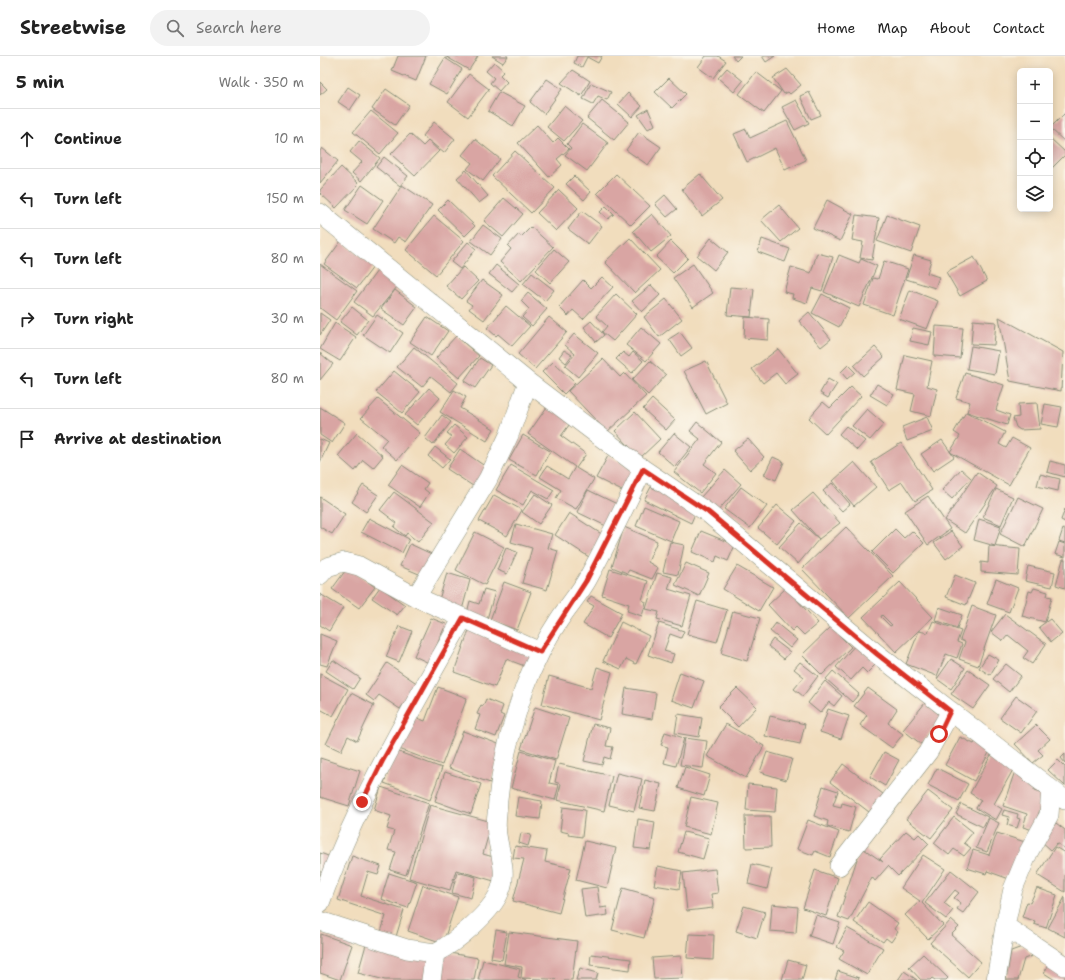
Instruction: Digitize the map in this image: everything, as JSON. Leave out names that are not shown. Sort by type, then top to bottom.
[{"type":"street","points":[[321,217],[528,382],[643,469],[708,512],[877,654],[1058,795],[1028,853],[1013,889],[996,980]]},
{"type":"street","points":[[416,597],[488,479],[509,435],[528,382]]},
{"type":"street","points":[[320,921],[407,949],[435,953],[457,939],[476,922],[500,892],[503,878],[502,862],[497,839],[497,814],[501,780],[514,723],[525,687],[540,652],[586,581],[643,469]]},
{"type":"street","points":[[320,575],[327,567],[344,562],[360,566],[416,597],[540,652]]},
{"type":"street","points":[[320,903],[342,845],[369,788],[463,618]]},
{"type":"street","points":[[839,866],[928,752],[950,711]]},
{"type":"street","points":[[1005,926],[1065,966]]},
{"type":"street","points":[[431,980],[435,953]]},
{"type":"building","points":[[398,56],[426,56],[416,81],[392,71]]},
{"type":"building","points":[[445,56],[478,56],[469,70]]},
{"type":"building","points":[[492,56],[508,56],[503,63]]},
{"type":"building","points":[[577,56],[602,56],[598,63],[587,57],[582,67],[574,63]]},
{"type":"building","points":[[706,56],[718,56],[726,61],[713,78],[698,67]]},
{"type":"building","points":[[732,56],[741,56],[736,61]]},
{"type":"building","points":[[762,56],[775,56],[766,62]]},
{"type":"building","points":[[445,58],[462,69],[447,94],[429,84]]},
{"type":"building","points":[[494,62],[504,71],[500,75],[507,82],[499,91],[490,83],[494,78],[486,71]]},
{"type":"building","points":[[727,68],[743,81],[734,92],[718,78]]},
{"type":"building","points":[[787,69],[801,85],[790,94],[788,92],[784,94],[773,78]]},
{"type":"building","points":[[573,70],[590,81],[581,96],[561,83]]},
{"type":"building","points":[[756,72],[781,91],[764,113],[739,94]]},
{"type":"building","points":[[469,74],[489,89],[468,117],[448,102]]},
{"type":"building","points":[[669,78],[686,94],[672,108],[655,92]]},
{"type":"building","points":[[547,79],[562,89],[544,114],[530,102]]},
{"type":"building","points":[[320,82],[327,89],[320,95]]},
{"type":"building","points":[[591,83],[611,92],[607,100],[598,96],[593,104],[583,99]]},
{"type":"building","points":[[348,87],[360,95],[350,110],[338,102]]},
{"type":"building","points":[[386,89],[409,105],[395,125],[372,109]]},
{"type":"building","points":[[499,92],[525,106],[513,126],[488,111]]},
{"type":"building","points":[[809,92],[821,115],[811,119],[800,96]]},
{"type":"building","points":[[628,93],[642,106],[632,117],[618,104]]},
{"type":"building","points":[[602,100],[629,122],[614,140],[587,118]]},
{"type":"building","points":[[796,100],[809,123],[795,130],[782,107]]},
{"type":"building","points":[[564,106],[582,121],[564,141],[547,127]]},
{"type":"building","points":[[648,109],[655,125],[648,129],[638,115]]},
{"type":"building","points":[[371,111],[398,133],[380,154],[353,132]]},
{"type":"building","points":[[1065,113],[1065,142],[1053,131],[1053,125]]},
{"type":"building","points":[[787,121],[806,160],[785,170],[775,148],[747,162],[734,134],[746,129],[750,138]]},
{"type":"building","points":[[434,122],[455,139],[444,153],[423,136]]},
{"type":"building","points":[[582,124],[608,143],[587,171],[565,155],[571,148],[567,144]]},
{"type":"building","points":[[537,125],[553,143],[558,138],[569,149],[557,159],[562,165],[549,177],[518,143]]},
{"type":"building","points":[[639,132],[661,147],[648,165],[626,150]]},
{"type":"building","points":[[410,134],[423,146],[428,141],[439,151],[415,176],[391,154]]},
{"type":"building","points":[[475,139],[500,159],[483,181],[467,169],[472,163],[462,155]]},
{"type":"building","points":[[359,141],[380,158],[361,181],[352,173],[362,162],[350,152]]},
{"type":"building","points":[[1053,141],[1065,152],[1065,155],[1053,167]]},
{"type":"building","points":[[322,148],[338,161],[320,183],[320,151]]},
{"type":"building","points":[[515,151],[555,188],[531,213],[492,176]]},
{"type":"building","points":[[384,157],[408,176],[400,186],[376,167]]},
{"type":"building","points":[[341,167],[359,184],[336,208],[320,193],[320,190]]},
{"type":"building","points":[[466,170],[488,196],[479,203],[457,178]]},
{"type":"building","points":[[616,174],[650,206],[631,225],[597,193]]},
{"type":"building","points":[[700,174],[722,200],[702,216],[682,189]]},
{"type":"building","points":[[574,176],[591,192],[584,200],[566,184]]},
{"type":"building","points":[[362,185],[383,200],[367,224],[345,210]]},
{"type":"building","points":[[402,185],[432,205],[406,242],[398,237],[394,243],[373,229]]},
{"type":"building","points":[[559,190],[578,208],[556,231],[537,213]]},
{"type":"building","points":[[665,195],[677,209],[667,217],[655,204]]},
{"type":"building","points":[[504,198],[523,214],[503,237],[484,221]]},
{"type":"building","points":[[448,200],[475,226],[465,236],[438,210]]},
{"type":"building","points":[[827,200],[853,214],[840,241],[813,228]]},
{"type":"building","points":[[779,205],[798,228],[781,242],[761,220]]},
{"type":"building","points":[[606,206],[614,214],[608,219],[600,212]]},
{"type":"building","points":[[582,211],[602,226],[588,244],[568,229]]},
{"type":"building","points":[[652,214],[671,236],[651,252],[633,231]]},
{"type":"building","points":[[856,215],[879,218],[872,260],[860,258],[863,242],[852,240]]},
{"type":"building","points":[[887,215],[920,227],[911,253],[877,241]]},
{"type":"building","points":[[434,216],[464,241],[436,275],[406,250]]},
{"type":"building","points":[[483,225],[502,239],[490,255],[471,241]]},
{"type":"building","points":[[531,227],[553,247],[521,281],[500,262],[511,249],[508,246],[519,234],[521,237]]},
{"type":"building","points":[[630,238],[660,270],[635,293],[605,262]]},
{"type":"building","points":[[711,238],[728,252],[714,270],[697,256]]},
{"type":"building","points":[[762,239],[790,249],[785,262],[758,252]]},
{"type":"building","points":[[341,241],[374,266],[357,288],[324,264]]},
{"type":"building","points":[[671,241],[688,258],[673,273],[656,257]]},
{"type":"building","points":[[468,242],[476,249],[460,269],[451,262]]},
{"type":"building","points":[[554,249],[569,262],[550,283],[536,270]]},
{"type":"building","points":[[817,253],[833,257],[822,291],[812,288],[807,303],[792,298],[793,294],[784,292],[791,267],[811,273]]},
{"type":"building","points":[[839,255],[859,263],[861,259],[877,266],[859,307],[824,292]]},
{"type":"building","points":[[914,255],[931,260],[927,273],[939,277],[935,288],[906,279]]},
{"type":"building","points":[[974,257],[987,281],[960,296],[946,272]]},
{"type":"building","points":[[884,261],[908,269],[893,315],[864,305],[873,278],[878,279]]},
{"type":"building","points":[[320,264],[357,291],[336,320],[320,308]]},
{"type":"building","points":[[693,264],[713,293],[693,307],[673,278]]},
{"type":"building","points":[[496,265],[519,284],[512,292],[489,274]]},
{"type":"building","points":[[463,267],[478,281],[461,299],[446,286]]},
{"type":"building","points":[[377,271],[397,287],[373,316],[354,302]]},
{"type":"building","points":[[532,273],[554,290],[545,301],[523,284]]},
{"type":"building","points":[[602,277],[613,287],[583,319],[573,310],[568,316],[559,307],[583,280],[591,288]]},
{"type":"building","points":[[482,280],[503,295],[484,320],[469,309],[472,305],[466,301]]},
{"type":"building","points":[[651,285],[660,295],[642,312],[632,301]]},
{"type":"building","points":[[730,287],[754,289],[751,317],[727,315]]},
{"type":"building","points":[[395,290],[417,307],[404,325],[381,309]]},
{"type":"building","points":[[910,290],[938,301],[927,329],[899,319]]},
{"type":"building","points":[[528,293],[547,309],[532,326],[522,317],[529,309],[521,301]]},
{"type":"building","points":[[616,294],[637,314],[613,341],[602,332],[607,326],[596,316]]},
{"type":"building","points":[[822,294],[849,308],[839,327],[812,313]]},
{"type":"building","points":[[666,299],[682,319],[659,337],[644,317]]},
{"type":"building","points":[[506,306],[530,326],[512,346],[498,334],[496,336],[487,328]]},
{"type":"building","points":[[352,307],[368,320],[357,335],[340,322]]},
{"type":"building","points":[[809,312],[831,339],[821,347],[799,321]]},
{"type":"building","points":[[320,313],[330,320],[320,335]]},
{"type":"building","points":[[377,315],[403,333],[390,353],[363,335]]},
{"type":"building","points":[[427,317],[448,331],[431,356],[410,342]]},
{"type":"building","points":[[549,317],[567,332],[535,369],[518,354]]},
{"type":"building","points":[[745,317],[769,319],[768,340],[744,338]]},
{"type":"building","points":[[999,317],[1063,352],[1061,391],[1010,381]]},
{"type":"building","points":[[973,320],[996,322],[994,345],[971,344]]},
{"type":"building","points":[[591,321],[604,335],[596,342],[584,327]]},
{"type":"building","points":[[335,323],[356,337],[340,361],[320,349]]},
{"type":"building","points":[[936,326],[963,328],[960,358],[934,356]]},
{"type":"building","points":[[641,327],[661,344],[646,361],[626,345]]},
{"type":"building","points":[[913,328],[932,332],[929,345],[910,341]]},
{"type":"building","points":[[680,332],[692,348],[681,356],[669,339]]},
{"type":"building","points":[[574,334],[598,353],[578,377],[565,366],[575,354],[565,345]]},
{"type":"building","points":[[456,336],[479,356],[459,378],[436,358]]},
{"type":"building","points":[[971,346],[999,351],[995,374],[967,369]]},
{"type":"building","points":[[414,347],[458,383],[451,392],[431,376],[422,387],[397,367]]},
{"type":"building","points":[[875,347],[884,357],[863,376],[854,366]]},
{"type":"building","points":[[778,349],[798,374],[785,384],[776,373],[763,383],[752,369]]},
{"type":"building","points":[[564,350],[572,355],[566,363],[559,357]]},
{"type":"building","points":[[623,352],[629,357],[633,352],[643,361],[632,373],[616,359]]},
{"type":"building","points":[[320,353],[333,364],[320,380]]},
{"type":"building","points":[[905,355],[932,361],[927,386],[937,389],[931,416],[911,411],[915,394],[897,390]]},
{"type":"building","points":[[480,358],[491,365],[475,388],[464,381]]},
{"type":"building","points":[[603,359],[620,377],[624,373],[646,396],[607,432],[568,391]]},
{"type":"building","points":[[650,361],[666,375],[648,395],[632,380]]},
{"type":"building","points":[[706,361],[727,403],[706,414],[684,371]]},
{"type":"building","points":[[553,362],[575,383],[564,394],[542,372]]},
{"type":"building","points":[[848,365],[855,372],[847,379],[841,372]]},
{"type":"building","points":[[394,371],[420,392],[402,413],[376,392]]},
{"type":"building","points":[[965,373],[1004,385],[996,410],[1010,415],[1007,425],[967,412],[970,402],[956,398]]},
{"type":"building","points":[[828,379],[837,384],[828,398],[820,393]]},
{"type":"building","points":[[877,384],[894,394],[887,405],[870,395]]},
{"type":"building","points":[[851,387],[861,396],[826,434],[809,418],[823,402],[830,408]]},
{"type":"building","points":[[429,388],[440,398],[417,425],[405,415]]},
{"type":"building","points":[[454,390],[466,397],[460,408],[494,429],[487,441],[440,412]]},
{"type":"building","points":[[378,399],[420,433],[397,460],[381,446],[387,439],[361,418]]},
{"type":"building","points":[[652,399],[675,420],[666,430],[643,409]]},
{"type":"building","points":[[1037,403],[1040,429],[1020,430],[1016,427],[1013,418],[1019,417],[1018,404]]},
{"type":"building","points":[[549,404],[572,421],[561,436],[586,454],[576,468],[594,479],[576,509],[556,498],[561,490],[540,477],[547,466],[568,479],[575,467],[528,434]]},
{"type":"building","points":[[1045,404],[1062,407],[1058,427],[1041,424]]},
{"type":"building","points":[[320,407],[345,423],[332,443],[320,435]]},
{"type":"building","points":[[867,409],[884,424],[870,440],[852,426]]},
{"type":"building","points":[[635,412],[660,439],[640,458],[615,431]]},
{"type":"building","points":[[966,412],[1005,432],[999,444],[1006,448],[1012,438],[1030,448],[1009,485],[950,452],[960,436],[954,432]]},
{"type":"building","points":[[442,415],[451,422],[433,445],[425,438]]},
{"type":"building","points":[[927,417],[933,431],[907,441],[902,427]]},
{"type":"building","points":[[697,422],[721,442],[704,464],[716,473],[700,493],[674,472],[700,439],[690,431]]},
{"type":"building","points":[[454,425],[468,437],[454,453],[445,445],[452,437],[447,433]]},
{"type":"building","points":[[846,426],[865,441],[857,450],[839,434]]},
{"type":"building","points":[[357,433],[383,456],[373,468],[363,460],[355,471],[338,456]]},
{"type":"building","points":[[674,433],[691,447],[675,467],[658,452]]},
{"type":"building","points":[[523,435],[550,451],[537,475],[509,460]]},
{"type":"building","points":[[320,439],[329,443],[320,462]]},
{"type":"building","points":[[748,439],[764,457],[750,470],[733,451]]},
{"type":"building","points":[[942,440],[954,457],[933,471],[921,454]]},
{"type":"building","points":[[901,443],[932,490],[915,501],[902,482],[889,490],[871,462]]},
{"type":"building","points":[[435,447],[450,459],[442,468],[428,456]]},
{"type":"building","points":[[460,449],[489,469],[476,488],[447,469]]},
{"type":"building","points":[[608,456],[635,469],[624,492],[596,478]]},
{"type":"building","points":[[773,457],[784,462],[776,480],[764,475]]},
{"type":"building","points":[[1050,461],[1065,465],[1065,477],[1047,472]]},
{"type":"building","points":[[854,462],[876,487],[854,506],[833,481]]},
{"type":"building","points":[[402,465],[428,483],[424,489],[429,493],[420,507],[388,485]]},
{"type":"building","points":[[511,465],[554,490],[548,499],[532,490],[523,505],[496,490]]},
{"type":"building","points":[[961,469],[971,478],[952,499],[942,490]]},
{"type":"building","points":[[725,470],[741,484],[717,512],[700,498]]},
{"type":"building","points":[[977,472],[997,486],[965,533],[945,520]]},
{"type":"building","points":[[1040,474],[1060,479],[1058,491],[1037,486]]},
{"type":"building","points":[[832,483],[850,504],[842,511],[823,491]]},
{"type":"building","points":[[363,485],[378,495],[366,512],[352,502]]},
{"type":"building","points":[[651,487],[697,509],[691,523],[644,500]]},
{"type":"building","points":[[741,487],[767,506],[750,528],[724,509]]},
{"type":"building","points":[[996,489],[1013,497],[1001,525],[983,517]]},
{"type":"building","points":[[588,490],[617,504],[606,526],[577,512]]},
{"type":"building","points":[[394,492],[434,522],[418,542],[407,533],[405,536],[394,527],[397,523],[380,510]]},
{"type":"building","points":[[813,493],[840,523],[819,539],[793,510]]},
{"type":"building","points":[[535,494],[552,505],[539,524],[522,512]]},
{"type":"building","points":[[494,495],[522,510],[507,536],[479,521]]},
{"type":"building","points":[[928,496],[950,529],[928,545],[905,511]]},
{"type":"building","points":[[320,497],[345,514],[332,534],[320,527]]},
{"type":"building","points":[[1018,497],[1043,509],[1025,547],[1000,534]]},
{"type":"building","points":[[777,505],[796,521],[777,544],[758,528]]},
{"type":"building","points":[[644,506],[679,521],[671,541],[636,526]]},
{"type":"building","points":[[1065,509],[1065,522],[1061,520]]},
{"type":"building","points":[[569,513],[603,535],[589,557],[555,535]]},
{"type":"building","points":[[369,518],[409,539],[402,553],[361,532]]},
{"type":"building","points":[[979,519],[1001,526],[995,546],[974,540]]},
{"type":"building","points":[[801,523],[819,539],[798,564],[779,547]]},
{"type":"building","points":[[516,524],[552,534],[548,548],[558,551],[547,590],[522,583],[532,548],[511,542]]},
{"type":"building","points":[[624,527],[657,541],[648,562],[658,568],[652,579],[629,570],[627,573],[612,567]]},
{"type":"building","points":[[846,527],[893,576],[849,618],[802,569]]},
{"type":"building","points":[[895,529],[904,538],[912,531],[924,543],[893,573],[872,552]]},
{"type":"building","points":[[1063,529],[1065,530],[1065,543],[1059,541]]},
{"type":"building","points":[[701,531],[735,545],[728,561],[717,556],[715,562],[692,552]]},
{"type":"building","points":[[951,531],[963,546],[946,559],[934,543]]},
{"type":"building","points":[[475,532],[504,547],[485,585],[456,570]]},
{"type":"building","points":[[670,542],[684,545],[678,575],[663,572]]},
{"type":"building","points":[[1059,542],[1065,544],[1065,557],[1055,554]]},
{"type":"building","points":[[410,544],[436,556],[426,577],[400,566]]},
{"type":"building","points":[[989,546],[1020,549],[1018,575],[981,572],[981,562],[988,563]]},
{"type":"building","points":[[506,548],[517,552],[507,574],[497,570]]},
{"type":"building","points":[[1063,559],[1065,559],[1065,588],[1056,585]]},
{"type":"building","points":[[686,563],[709,573],[699,596],[675,585]]},
{"type":"building","points":[[737,566],[773,587],[759,611],[723,589]]},
{"type":"building","points":[[1028,566],[1055,572],[1052,587],[1025,581]]},
{"type":"building","points":[[348,567],[375,587],[359,608],[332,589]]},
{"type":"building","points":[[610,569],[648,581],[642,600],[646,602],[642,616],[627,611],[629,604],[602,595]]},
{"type":"building","points":[[447,573],[470,580],[462,610],[438,603]]},
{"type":"building","points":[[657,573],[672,577],[668,589],[691,596],[682,626],[657,619],[659,612],[646,609]]},
{"type":"building","points":[[955,575],[975,583],[966,605],[946,597]]},
{"type":"building","points":[[996,579],[1018,588],[1009,612],[987,604]]},
{"type":"building","points":[[504,582],[531,592],[517,630],[490,620]]},
{"type":"building","points":[[900,582],[933,617],[896,652],[863,617]],"holes":[[[882,615],[892,625],[890,626],[881,617]]]},
{"type":"building","points":[[380,587],[405,605],[397,615],[372,598]]},
{"type":"building","points":[[786,588],[818,623],[804,635],[796,627],[792,631],[768,605]]},
{"type":"building","points":[[1034,588],[1048,592],[1047,596],[1052,597],[1045,622],[1022,616],[1029,591],[1032,592]]},
{"type":"building","points":[[484,589],[495,592],[487,619],[467,613],[470,601],[479,604]]},
{"type":"building","points":[[320,594],[343,608],[329,631],[320,625]]},
{"type":"building","points":[[591,596],[622,613],[608,638],[583,624],[594,606],[587,602]]},
{"type":"building","points":[[697,601],[727,610],[717,642],[687,634]]},
{"type":"building","points":[[972,606],[996,615],[978,666],[959,659],[965,642],[960,640]]},
{"type":"building","points":[[939,607],[962,615],[957,628],[935,620]]},
{"type":"building","points":[[733,611],[760,618],[747,661],[721,653]]},
{"type":"building","points":[[1005,614],[1046,644],[1032,664],[1023,658],[1028,651],[1008,635],[1003,641],[991,632]]},
{"type":"building","points":[[431,618],[446,624],[429,663],[414,656]]},
{"type":"building","points":[[1050,619],[1062,633],[1051,642],[1039,627]]},
{"type":"building","points":[[933,621],[961,631],[957,642],[962,644],[957,658],[946,654],[937,676],[906,664],[919,631],[928,633]]},
{"type":"building","points":[[621,622],[649,636],[636,664],[626,659],[621,669],[603,661]]},
{"type":"building","points":[[659,623],[684,631],[681,638],[670,634],[664,651],[674,654],[671,663],[648,655]]},
{"type":"building","points":[[776,623],[797,640],[790,648],[770,631]]},
{"type":"building","points":[[399,626],[412,631],[399,662],[386,657]]},
{"type":"building","points":[[831,627],[851,647],[822,675],[802,655]]},
{"type":"building","points":[[469,630],[535,655],[530,668],[506,659],[495,687],[454,672]]},
{"type":"building","points":[[320,634],[337,641],[327,666],[320,664]]},
{"type":"building","points":[[773,639],[790,652],[784,659],[768,646]]},
{"type":"building","points":[[856,644],[877,663],[867,673],[862,668],[851,680],[836,667]]},
{"type":"building","points":[[988,654],[999,660],[990,675],[979,668]]},
{"type":"building","points":[[951,659],[965,668],[951,689],[937,679]]},
{"type":"building","points":[[333,660],[360,678],[353,689],[326,671]]},
{"type":"building","points":[[800,662],[818,676],[803,696],[794,689],[804,677],[794,669]]},
{"type":"building","points":[[387,663],[418,684],[400,709],[379,695],[374,701],[366,695]]},
{"type":"building","points":[[1006,664],[1021,676],[1009,692],[993,679]]},
{"type":"building","points":[[597,667],[612,672],[599,720],[542,704],[549,676],[591,688]]},
{"type":"building","points":[[968,670],[990,685],[973,709],[951,694]]},
{"type":"building","points":[[833,671],[859,694],[852,702],[826,679]]},
{"type":"building","points":[[680,672],[704,681],[694,708],[671,700]]},
{"type":"building","points":[[320,674],[348,689],[333,716],[320,709]]},
{"type":"building","points":[[825,681],[842,696],[834,706],[829,702],[820,713],[808,703]]},
{"type":"building","points":[[438,687],[467,698],[442,765],[399,749],[412,716],[425,721]]},
{"type":"building","points":[[626,688],[656,693],[652,719],[622,714]]},
{"type":"building","points":[[737,688],[757,707],[738,727],[718,707]]},
{"type":"building","points":[[868,688],[897,709],[888,723],[903,734],[892,748],[860,725],[867,715],[854,706]]},
{"type":"building","points":[[351,693],[374,705],[357,741],[348,736],[341,751],[326,744]]},
{"type":"building","points":[[1016,696],[1037,711],[1021,733],[1000,718]]},
{"type":"building","points":[[486,699],[503,706],[500,714],[504,716],[496,737],[475,729],[480,715],[477,714],[481,705],[483,706]]},
{"type":"building","points":[[925,703],[942,717],[921,744],[903,730]]},
{"type":"building","points":[[535,707],[569,718],[556,760],[521,749]]},
{"type":"building","points":[[828,709],[849,716],[841,739],[820,732]]},
{"type":"building","points":[[678,714],[702,718],[699,737],[675,733]]},
{"type":"building","points":[[770,716],[805,724],[800,744],[765,736]]},
{"type":"building","points":[[593,724],[610,728],[606,746],[613,747],[610,759],[604,757],[602,765],[584,761]]},
{"type":"building","points":[[726,724],[764,746],[746,778],[707,756]]},
{"type":"building","points":[[1036,725],[1050,739],[1038,750],[1043,755],[1033,763],[1015,744]]},
{"type":"building","points":[[463,731],[504,746],[490,783],[449,768]]},
{"type":"building","points":[[665,732],[684,738],[676,766],[664,763],[668,747],[661,745]]},
{"type":"building","points":[[960,737],[974,744],[976,741],[991,749],[974,781],[945,765]]},
{"type":"building","points":[[685,738],[707,741],[703,768],[680,765]]},
{"type":"building","points":[[396,751],[442,768],[430,800],[384,783]]},
{"type":"building","points":[[521,751],[555,761],[549,783],[559,785],[555,800],[511,788]]},
{"type":"building","points":[[767,752],[792,759],[786,780],[760,772]]},
{"type":"building","points":[[884,752],[899,760],[885,786],[870,777]]},
{"type":"building","points":[[1065,754],[1065,763],[1061,758]]},
{"type":"building","points":[[991,755],[1014,768],[994,804],[1002,809],[996,820],[976,808],[981,800],[970,793]]},
{"type":"building","points":[[320,758],[360,771],[349,806],[320,797]]},
{"type":"building","points":[[1058,760],[1065,767],[1065,786],[1048,770]]},
{"type":"building","points":[[559,764],[612,776],[604,811],[557,800],[561,784],[555,782]]},
{"type":"building","points":[[843,764],[883,794],[869,812],[830,782]]},
{"type":"building","points":[[685,767],[710,775],[704,796],[678,788]]},
{"type":"building","points":[[937,768],[968,784],[959,801],[928,785]]},
{"type":"building","points":[[1015,771],[1025,774],[1023,780],[1036,784],[1034,791],[1045,795],[1033,830],[1023,827],[1027,814],[1003,806]]},
{"type":"building","points":[[445,772],[481,784],[471,814],[435,801]]},
{"type":"building","points":[[617,773],[642,779],[634,811],[609,805]]},
{"type":"building","points":[[645,780],[661,784],[655,811],[639,808]]},
{"type":"building","points":[[748,784],[777,787],[775,812],[746,810]]},
{"type":"building","points":[[823,786],[838,791],[833,805],[841,807],[842,803],[856,807],[849,832],[827,826],[828,821],[814,816]]},
{"type":"building","points":[[381,787],[429,803],[406,875],[390,870],[396,852],[388,850],[394,831],[387,829],[391,816],[374,810]]},
{"type":"building","points":[[928,791],[953,810],[931,838],[906,819]]},
{"type":"building","points":[[518,797],[542,801],[540,819],[515,816]]},
{"type":"building","points":[[691,797],[718,803],[711,834],[684,827]]},
{"type":"building","points":[[961,804],[988,817],[983,827],[956,814]]},
{"type":"building","points":[[430,805],[492,822],[483,854],[500,859],[494,881],[456,870],[450,890],[409,878]]},
{"type":"building","points":[[563,807],[585,810],[582,837],[568,835],[569,833],[560,831]]},
{"type":"building","points":[[1004,810],[1018,814],[1017,818],[1020,819],[1017,828],[1007,825],[1009,817],[1002,815]]},
{"type":"building","points":[[745,816],[770,816],[771,847],[746,848]]},
{"type":"building","points":[[954,817],[973,832],[964,843],[971,848],[964,856],[954,849],[949,855],[934,843]]},
{"type":"building","points":[[989,818],[999,823],[987,852],[976,848]]},
{"type":"building","points":[[638,819],[655,822],[651,850],[634,848]]},
{"type":"building","points":[[808,820],[839,832],[830,857],[815,851],[813,855],[797,849]]},
{"type":"building","points":[[1056,823],[1065,830],[1065,849],[1057,843],[1051,850],[1041,841]]},
{"type":"building","points":[[906,831],[915,838],[919,834],[929,844],[898,876],[888,866],[875,881],[872,877],[849,921],[838,917],[861,847],[883,862],[880,859]]},
{"type":"building","points":[[684,832],[709,838],[703,859],[678,852]]},
{"type":"building","points":[[521,833],[531,835],[528,846],[519,843]]},
{"type":"building","points":[[997,833],[1025,842],[1012,880],[987,871],[986,874],[967,868],[973,850],[989,855]]},
{"type":"building","points":[[585,841],[616,848],[607,888],[576,880]]},
{"type":"building","points":[[515,846],[547,851],[545,862],[571,868],[559,913],[513,901],[524,859],[513,858]]},
{"type":"building","points":[[1055,847],[1065,853],[1065,892],[1037,875]]},
{"type":"building","points":[[320,853],[331,857],[320,880]]},
{"type":"building","points":[[923,855],[945,869],[922,903],[943,925],[928,939],[905,915],[920,901],[901,888]]},
{"type":"building","points":[[352,856],[381,866],[378,875],[368,872],[361,896],[404,910],[395,940],[380,935],[386,916],[338,900]]},
{"type":"building","points":[[752,864],[772,869],[767,889],[748,884]]},
{"type":"building","points":[[658,866],[682,871],[679,889],[654,885]]},
{"type":"building","points":[[715,869],[718,893],[711,894],[713,908],[687,911],[683,873]]},
{"type":"building","points":[[815,870],[838,878],[826,916],[803,908]]},
{"type":"building","points":[[951,870],[979,892],[963,913],[957,909],[961,903],[954,898],[959,893],[955,890],[944,903],[953,910],[946,919],[925,903]]},
{"type":"building","points":[[457,872],[476,877],[471,898],[452,893]]},
{"type":"building","points":[[389,873],[417,882],[408,908],[381,899]]},
{"type":"building","points":[[423,885],[458,897],[443,943],[408,931]]},
{"type":"building","points":[[597,887],[600,908],[607,907],[608,915],[585,918],[581,889]]},
{"type":"building","points":[[623,888],[655,897],[644,938],[612,930]]},
{"type":"building","points":[[1037,888],[1057,895],[1046,928],[1034,924],[1035,921],[1022,917],[1027,902],[1030,903]]},
{"type":"building","points":[[1065,897],[1065,937],[1048,928]]},
{"type":"building","points":[[868,902],[898,923],[894,929],[898,932],[891,942],[886,938],[883,942],[854,922]]},
{"type":"building","points":[[772,904],[798,907],[796,933],[770,931]]},
{"type":"building","points":[[744,906],[765,912],[757,938],[736,931]]},
{"type":"building","points":[[816,915],[840,923],[833,944],[809,936]]},
{"type":"building","points":[[951,920],[959,927],[951,935],[981,962],[968,977],[930,943]]},
{"type":"building","points":[[847,928],[883,948],[867,975],[839,959],[844,951],[837,947]]},
{"type":"building","points":[[496,930],[507,932],[502,960],[491,958]]},
{"type":"building","points":[[509,932],[577,941],[572,980],[522,978],[526,980],[478,980],[483,960],[520,969],[518,977],[521,978],[522,967],[504,964]]},
{"type":"building","points":[[321,934],[352,945],[340,980],[320,973]]},
{"type":"building","points":[[689,934],[714,935],[713,960],[687,958]]},
{"type":"building","points":[[367,941],[433,959],[427,980],[385,980],[358,973]]},
{"type":"building","points":[[1025,946],[1032,956],[1024,959],[1018,980],[1006,980],[1011,951]]},
{"type":"building","points":[[444,952],[478,958],[474,980],[438,980]]},
{"type":"building","points":[[591,954],[631,959],[630,970],[590,965]]},
{"type":"building","points":[[923,954],[948,978],[946,980],[935,980],[932,978],[930,980],[921,980],[909,967]]},
{"type":"building","points":[[681,956],[683,978],[654,979],[652,958]]},
{"type":"building","points":[[788,960],[806,965],[802,980],[782,980]]},
{"type":"building","points":[[1049,964],[1065,973],[1065,980],[1055,980],[1044,973]]},
{"type":"building","points":[[580,968],[598,973],[596,980],[576,980]]},
{"type":"building","points":[[838,971],[859,978],[858,980],[835,980]]},
{"type":"building","points":[[904,971],[917,980],[898,980]]},
{"type":"route","points":[[362,802],[383,760],[463,618],[540,652],[558,621],[586,581],[643,469],[708,512],[877,654],[950,711],[939,734]]}]
